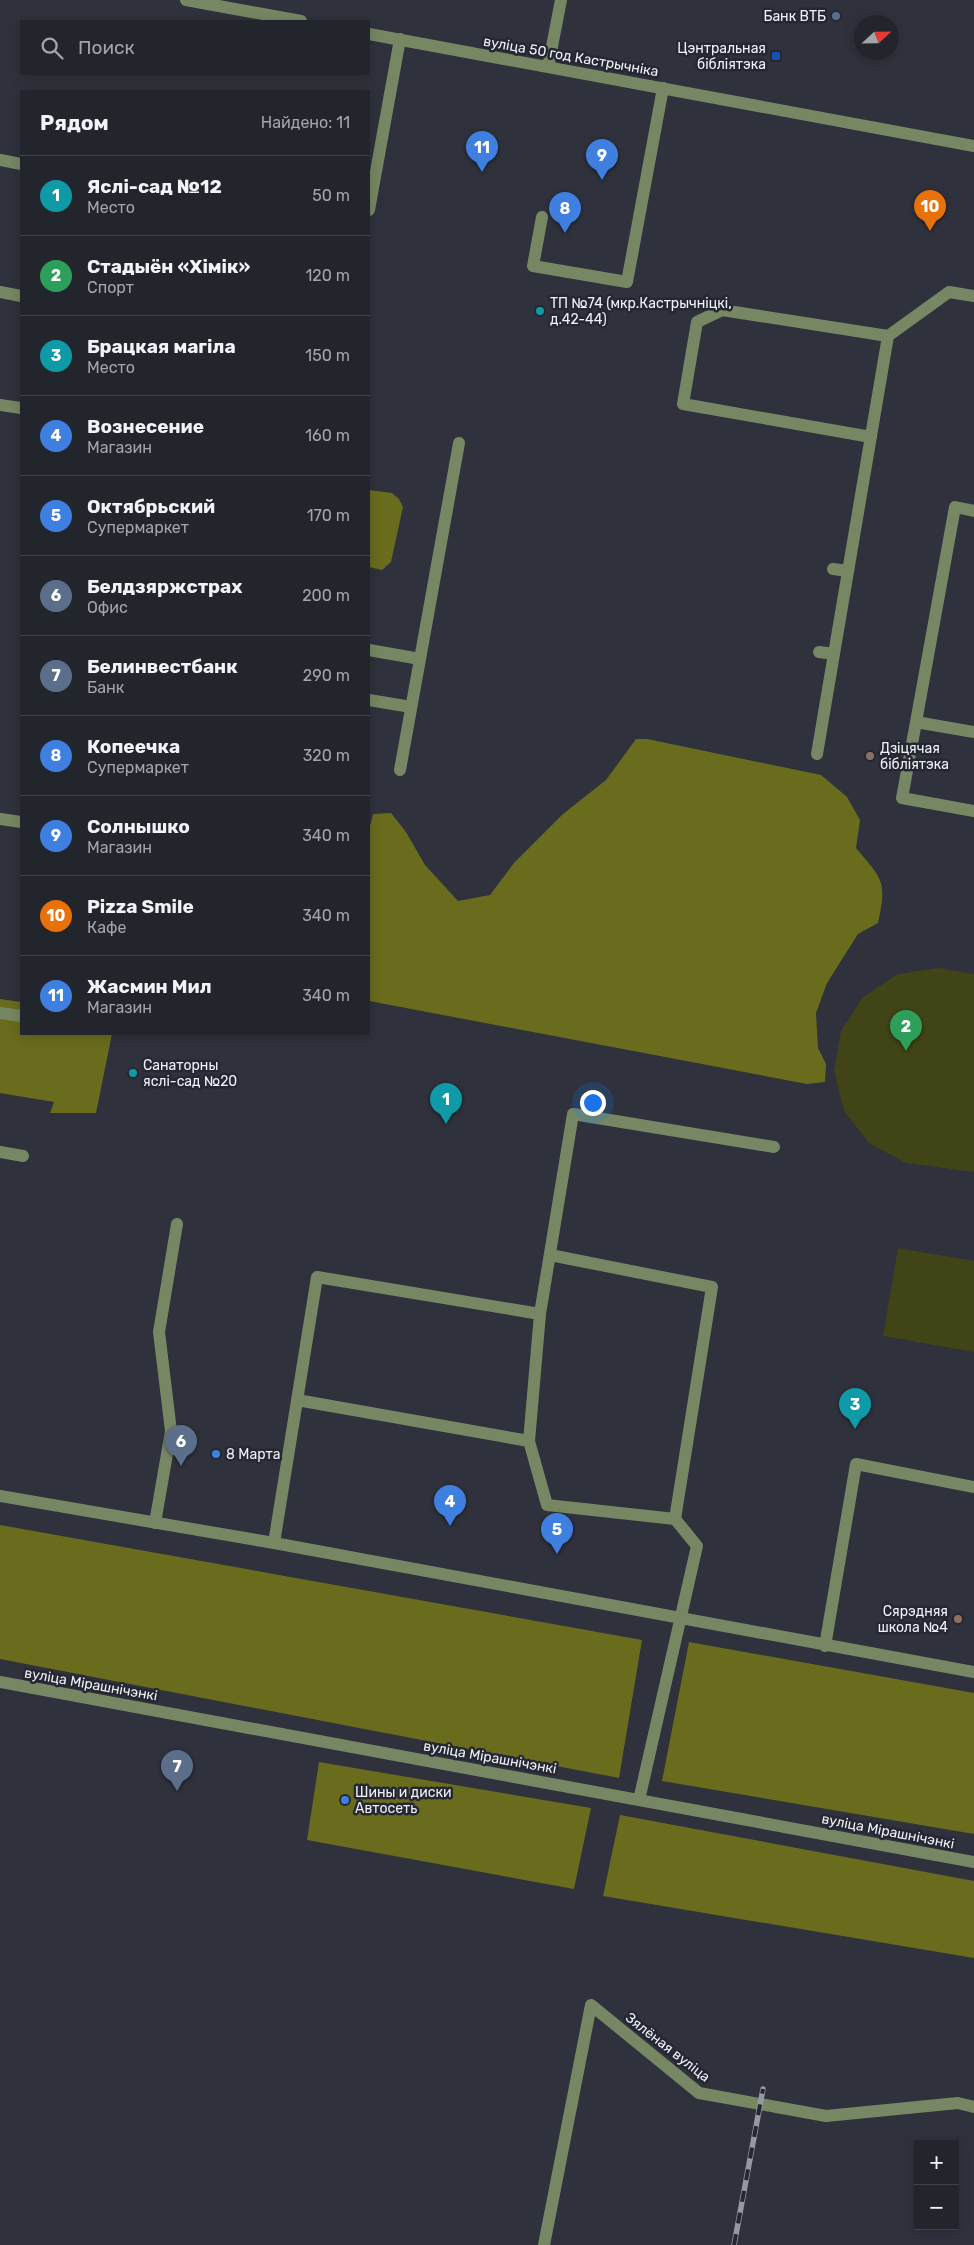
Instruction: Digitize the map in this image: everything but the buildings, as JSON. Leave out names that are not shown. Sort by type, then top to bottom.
[{"type":"street","points":[[186,0],[296,20]]},
{"type":"street","points":[[548,67],[561,0]]},
{"type":"street","name":"вуліца 50 год Кастрычніка","points":[[370,34],[974,146]]},
{"type":"street","points":[[371,186],[400,40]]},
{"type":"street","points":[[542,217],[533,266],[627,282],[663,88]]},
{"type":"street","points":[[0,160],[20,164]]},
{"type":"street","points":[[0,292],[20,296]]},
{"type":"street","points":[[817,754],[888,336],[949,292],[974,296]]},
{"type":"street","points":[[871,437],[683,404],[698,322],[722,310],[888,336]]},
{"type":"street","points":[[0,405],[20,408]]},
{"type":"street","points":[[400,770],[459,443]]},
{"type":"street","points":[[974,510],[955,507],[902,798],[974,810]]},
{"type":"street","points":[[833,569],[848,571]]},
{"type":"street","points":[[370,650],[420,659]]},
{"type":"street","points":[[819,652],[834,654]]},
{"type":"street","points":[[370,700],[411,707]]},
{"type":"street","points":[[916,722],[974,732]]},
{"type":"street","points":[[0,819],[20,822]]},
{"type":"street","points":[[0,1013],[20,1016]]},
{"type":"street","points":[[639,1800],[679,1618],[697,1546],[675,1519],[547,1505],[530,1441],[540,1314],[573,1114],[774,1147]]},
{"type":"street","points":[[0,1152],[23,1156]]},
{"type":"street","points":[[155,1523],[171,1431],[159,1332],[177,1224]]},
{"type":"street","points":[[550,1255],[712,1287],[675,1519]]},
{"type":"street","points":[[274,1543],[317,1277],[540,1314]]},
{"type":"street","points":[[298,1400],[530,1441]]},
{"type":"street","points":[[825,1646],[856,1464],[974,1487]]},
{"type":"street","points":[[0,1496],[274,1543],[974,1672]]},
{"type":"street","name":"вуліца Мірашнічэнкі","points":[[0,1682],[974,1862]]},
{"type":"street","name":"Зялёная вуліца","points":[[544,2245],[591,2005],[699,2093],[826,2116],[958,2104],[974,2107]]},
{"type":"green space","points":[[939,968],[974,974],[974,1172],[906,1163],[870,1144],[844,1111],[834,1071],[841,1031],[863,997],[898,974]]},
{"type":"green space","points":[[898,1248],[974,1261],[974,1352],[883,1336]]},
{"type":"shaded area","points":[[370,490],[392,493],[399,499],[403,507],[391,562],[382,570],[370,567]]},
{"type":"shaded area","points":[[636,739],[647,739],[821,775],[847,797],[860,820],[856,848],[877,875],[882,889],[882,898],[878,923],[858,934],[827,983],[816,1013],[818,1048],[826,1064],[825,1082],[807,1084],[370,1001],[370,826],[373,814],[391,813],[406,832],[425,865],[458,901],[490,895],[514,863],[563,814],[606,780]]},
{"type":"shaded area","points":[[0,999],[20,1002],[20,1035],[112,1035],[96,1113],[50,1113],[54,1102],[0,1093]]},
{"type":"shaded area","points":[[0,1525],[642,1640],[619,1778],[0,1659]]},
{"type":"shaded area","points":[[689,1642],[974,1693],[974,1834],[662,1781]]},
{"type":"shaded area","points":[[319,1762],[591,1808],[574,1889],[307,1840]]},
{"type":"shaded area","points":[[620,1815],[974,1881],[974,1958],[603,1896]]},
{"type":"railway","points":[[734,2245],[763,2089]]},
{"type":"place","name":"Банк ВТБ","points":[[836,16]]},
{"type":"place","name":"Цэнтральная бібліятэка","points":[[776,56]]},
{"type":"place","name":"Жасмин Мил","points":[[482,172]]},
{"type":"place","name":"Солнышко","points":[[602,180]]},
{"type":"place","name":"Pizza Smile","points":[[930,231]]},
{"type":"place","name":"Копеечка","points":[[565,233]]},
{"type":"place","name":"ТП №74 (мкр.Кастрычніцкі, д.42-44)","points":[[540,311]]},
{"type":"place","name":"Дзіцячая бібліятэка","points":[[870,756]]},
{"type":"place","name":"Стадыён «Хімік»","points":[[906,1051]]},
{"type":"place","name":"Санаторны яслі-сад №20","points":[[133,1073]]},
{"type":"place","name":"Яслі-сад №12","points":[[446,1124]]},
{"type":"place","name":"Брацкая магіла","points":[[855,1429]]},
{"type":"place","name":"8 Марта","points":[[216,1454]]},
{"type":"place","name":"Белдзяржстрах","points":[[181,1466]]},
{"type":"place","name":"Вознесение","points":[[450,1526]]},
{"type":"place","name":"Октябрьский","points":[[557,1554]]},
{"type":"place","name":"Сярэдняя школа №4","points":[[958,1619]]},
{"type":"place","name":"Белинвестбанк","points":[[177,1791]]},
{"type":"place","name":"Шины и диски Автосеть","points":[[345,1800]]}]
